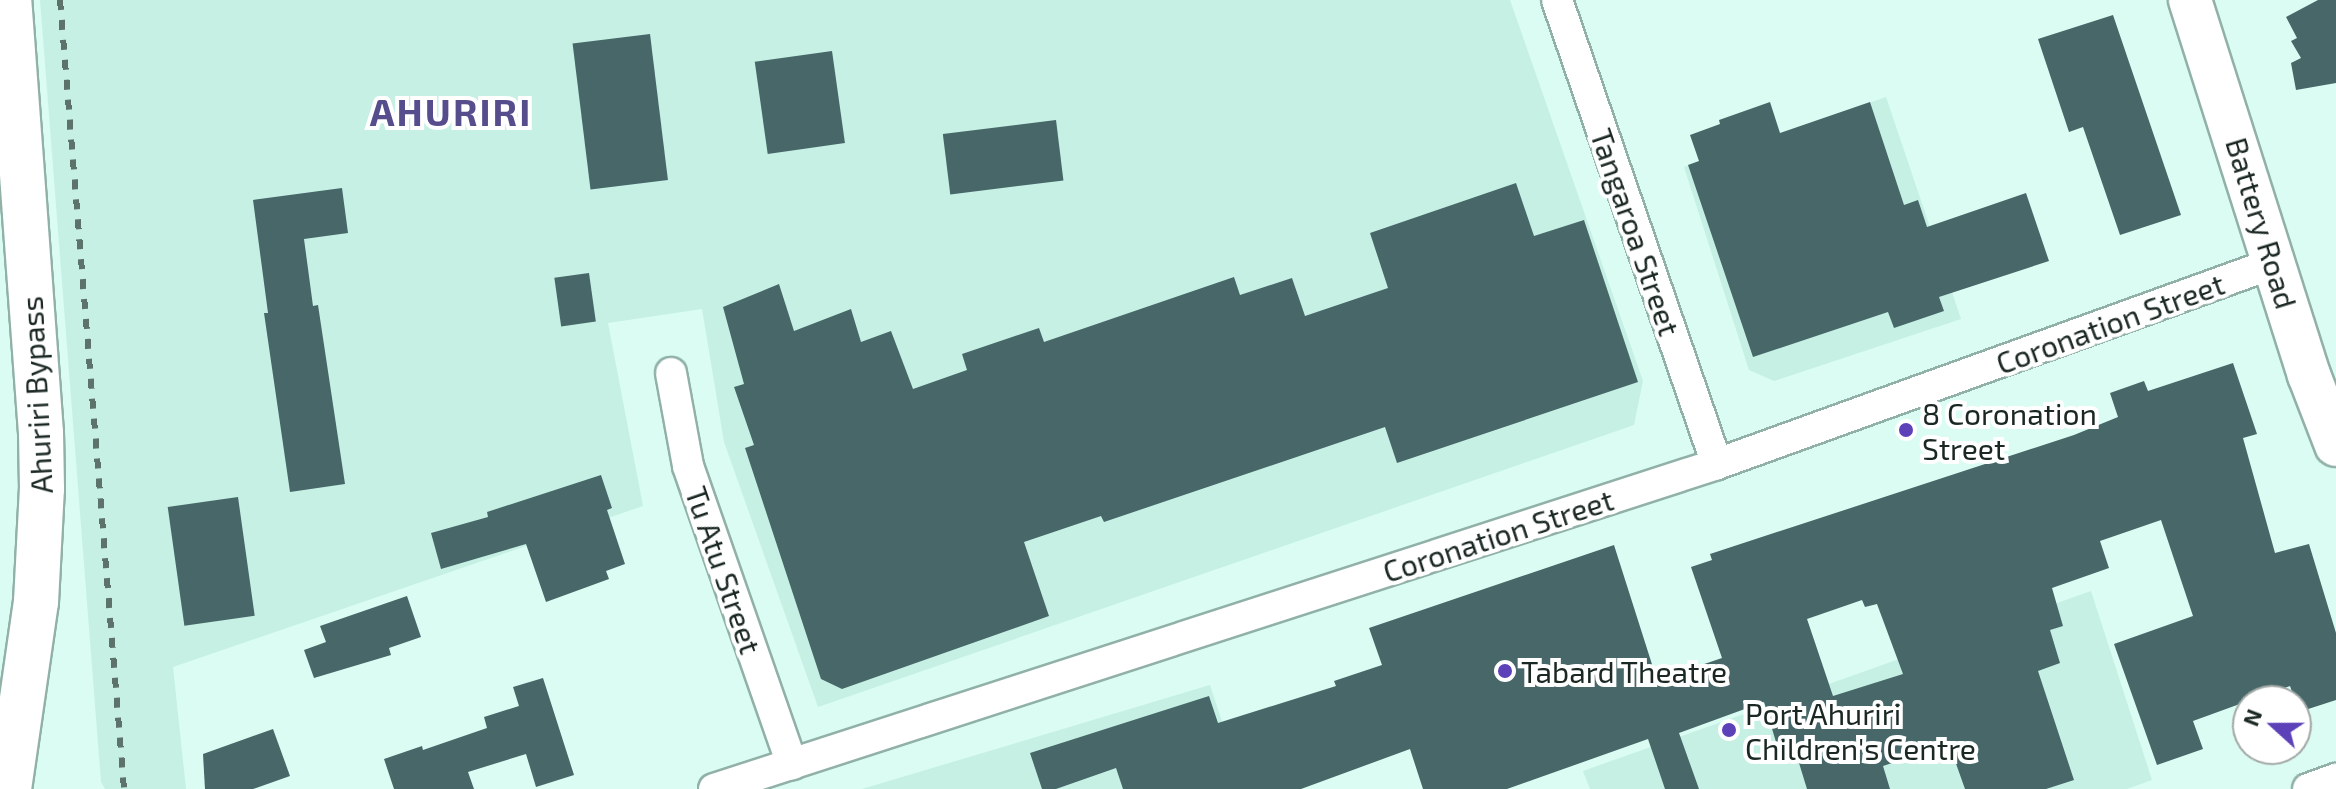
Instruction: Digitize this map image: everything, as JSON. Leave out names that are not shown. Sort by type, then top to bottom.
[{"type":"highway","name":"Ahuriri Bypass","points":[[9,0],[41,433],[41,547],[9,789]]},
{"type":"street","name":"Tangaroa Street","points":[[1557,0],[1717,464]]},
{"type":"street","name":"Battery Road","points":[[2190,0],[2309,375],[2336,445]]},
{"type":"street","name":"Coronation Street","points":[[714,789],[765,780],[792,764],[1717,464],[2274,263]]},
{"type":"street","name":"Tu Atu Street","points":[[671,373],[688,466],[792,764]]},
{"type":"street","points":[[0,728],[26,673]]},
{"type":"street","points":[[2308,789],[2336,779]]},
{"type":"shaded area","points":[[40,0],[1510,0],[1643,381],[1634,425],[818,707],[724,442],[702,309],[608,323],[643,506],[173,667],[186,789],[105,789],[101,782]]},
{"type":"shaded area","points":[[1886,97],[1961,319],[1774,381],[1749,370],[1684,167]]},
{"type":"shaded area","points":[[2091,591],[2152,780],[2127,789],[1590,789],[1583,771]]},
{"type":"shaded area","points":[[1210,685],[1244,789],[862,789]]},
{"type":"building","points":[[2318,0],[2336,0],[2336,83],[2296,90],[2291,63],[2301,58],[2291,41],[2297,38],[2286,17]]},
{"type":"building","points":[[2113,15],[2181,215],[2120,235],[2083,127],[2069,132],[2038,39]]},
{"type":"building","points":[[650,34],[668,180],[590,189],[573,44]]},
{"type":"building","points":[[832,51],[845,143],[768,154],[755,62]]},
{"type":"building","points":[[1770,102],[1780,133],[1870,102],[1904,205],[1918,200],[1927,227],[2026,193],[2049,261],[1939,297],[1944,311],[1894,328],[1888,312],[1753,357],[1688,165],[1699,161],[1690,135],[1720,124],[1719,120]]},
{"type":"building","points":[[1056,120],[1063,181],[950,194],[943,134]]},
{"type":"building","points":[[1516,183],[1534,236],[1584,220],[1638,382],[1397,463],[1385,427],[1104,522],[1101,516],[1024,542],[1049,616],[842,689],[821,679],[745,448],[754,445],[734,387],[744,384],[723,307],[779,284],[794,331],[851,309],[861,342],[891,331],[913,389],[967,370],[962,354],[1039,328],[1044,342],[1234,277],[1240,295],[1292,278],[1305,316],[1388,288],[1370,233]]},
{"type":"building","points":[[342,188],[348,233],[304,239],[313,306],[318,305],[345,484],[290,492],[264,313],[268,313],[253,200]]},
{"type":"building","points":[[589,273],[596,322],[561,326],[554,278]]},
{"type":"building","points":[[2233,363],[2257,434],[2243,438],[2275,553],[2309,544],[2336,633],[2336,700],[2312,708],[2312,685],[2232,685],[2232,707],[2193,721],[2203,749],[2157,765],[2114,644],[2193,616],[2161,520],[2100,541],[2109,568],[2052,588],[2063,626],[2050,630],[2060,663],[2038,671],[2074,780],[2046,789],[1965,789],[1949,744],[1883,766],[1890,789],[1807,789],[1791,737],[1776,742],[1764,702],[1679,733],[1699,789],[1665,789],[1648,739],[1507,789],[1423,789],[1410,749],[1301,789],[1123,789],[1116,768],[1056,789],[1042,789],[1030,753],[1209,696],[1218,723],[1336,686],[1334,681],[1382,665],[1369,628],[1614,545],[1657,680],[1722,658],[1691,567],[1712,560],[1710,554],[2074,435],[2118,417],[2110,393],[2144,381],[2148,391]],"holes":[[[1862,600],[1865,607],[1877,604],[1903,674],[1833,696],[1807,619]]]},
{"type":"building","points":[[601,475],[612,508],[607,510],[625,564],[606,571],[609,579],[546,602],[526,544],[441,569],[431,533],[488,517],[487,512]]},
{"type":"building","points":[[238,497],[255,616],[184,626],[168,507]]},
{"type":"building","points":[[407,596],[421,637],[389,648],[391,655],[314,678],[304,650],[326,642],[320,626]]},
{"type":"building","points":[[543,678],[574,775],[536,787],[526,754],[468,772],[474,789],[394,789],[384,759],[422,746],[423,750],[487,728],[484,717],[519,706],[513,687]]},
{"type":"building","points":[[273,729],[290,776],[253,789],[205,789],[203,754]]},
{"type":"railway","points":[[60,0],[124,789]]},
{"type":"place","name":"8 Coronation Street","points":[[1906,430]]},
{"type":"place","name":"Tabard Theatre","points":[[1505,671]]},
{"type":"place","name":"Port Ahuriri Children's Centre","points":[[1729,730]]},
{"type":"district","name":"AHURIRI","points":[[451,112]]}]
